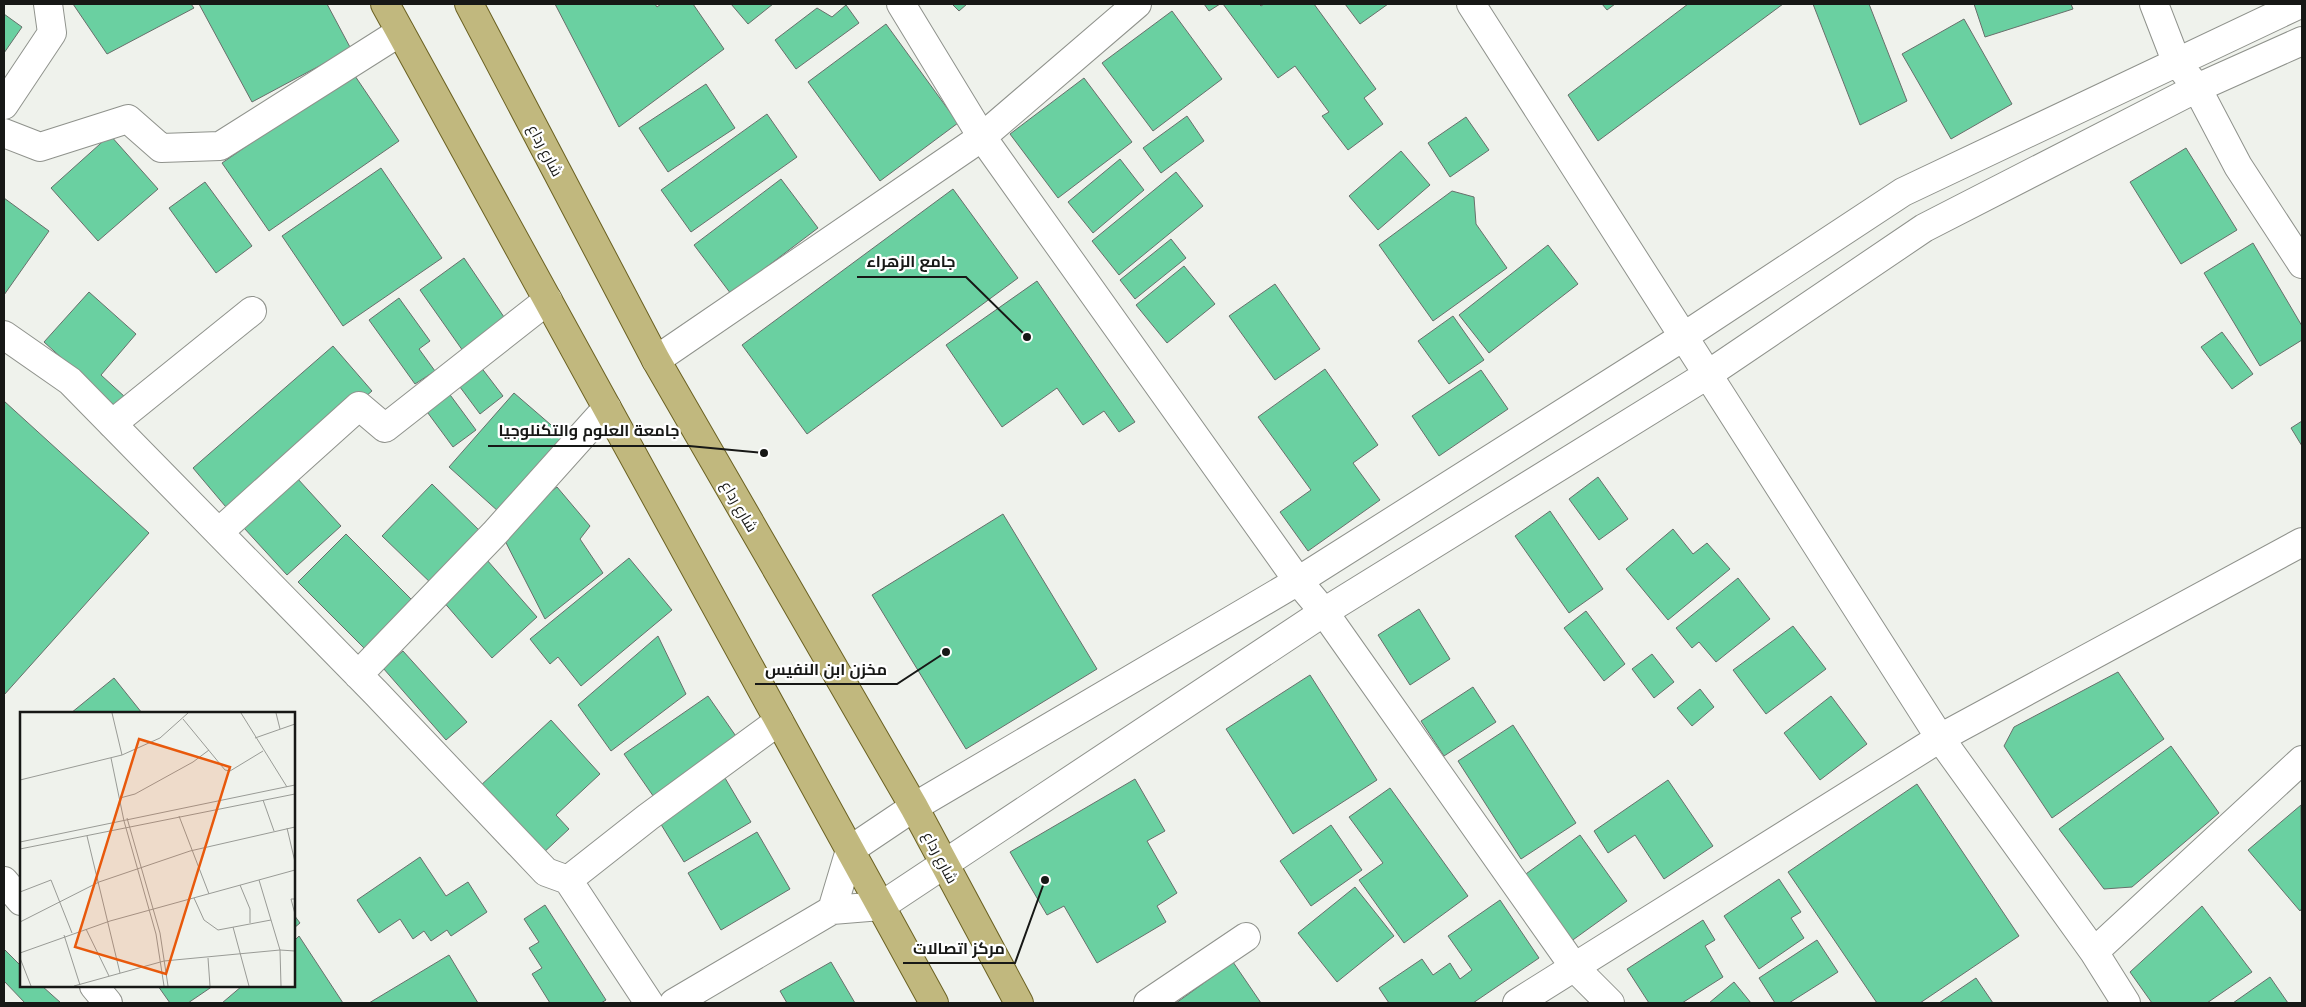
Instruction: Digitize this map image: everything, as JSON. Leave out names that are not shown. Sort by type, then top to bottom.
[{"type":"main road","points":[[385,4],[934,1003]]},
{"type":"main road","name":"شارع رداع","points":[[469,4],[656,360],[914,807],[1019,1003]]},
{"type":"street","points":[[4,106],[52,33],[48,4]]},
{"type":"street","points":[[901,4],[982,137],[1298,581],[1324,612],[1575,968],[1610,1003]]},
{"type":"street","points":[[656,360],[982,137],[1137,4]]},
{"type":"street","points":[[1471,4],[1940,738],[2094,952],[2126,1003]]},
{"type":"street","points":[[2154,4],[2176,61],[2197,88],[2238,166],[2302,264]]},
{"type":"street","points":[[832,910],[850,850],[914,807],[1298,581],[1683,337],[1903,192],[2176,61],[2300,4]]},
{"type":"street","points":[[4,133],[40,148],[128,119],[161,148],[220,146],[400,32]]},
{"type":"street","points":[[674,1003],[832,910],[881,906],[1324,612],[1707,375],[1924,228],[2197,88],[2302,41]]},
{"type":"street","points":[[219,532],[359,406],[385,428],[548,300]]},
{"type":"street","points":[[112,424],[252,311]]},
{"type":"street","points":[[4,336],[70,381],[358,675],[546,872],[568,880],[649,1003]]},
{"type":"street","points":[[358,675],[494,534],[607,408]]},
{"type":"street","points":[[1517,1003],[1940,738],[2302,542]]},
{"type":"street","points":[[568,880],[648,817],[779,721]]},
{"type":"street","points":[[2094,952],[2302,760]]},
{"type":"street","points":[[4,881],[20,900]]},
{"type":"street","points":[[1148,1003],[1246,937]]},
{"type":"street","points":[[95,987],[108,1003]]},
{"type":"building","points":[[73,4],[191,4],[194,8],[107,54]]},
{"type":"building","points":[[199,4],[327,4],[351,49],[252,102]]},
{"type":"building","points":[[555,4],[655,4],[657,7],[661,4],[693,4],[724,49],[619,127]]},
{"type":"building","points":[[731,4],[773,4],[748,24]]},
{"type":"building","points":[[952,4],[967,4],[959,11]]},
{"type":"building","points":[[1204,4],[1220,4],[1209,11]]},
{"type":"building","points":[[1223,4],[1259,4],[1261,6],[1264,4],[1314,4],[1376,89],[1364,98],[1383,124],[1348,150],[1322,116],[1329,112],[1295,66],[1278,78]]},
{"type":"building","points":[[1345,4],[1388,4],[1360,24]]},
{"type":"building","points":[[1602,4],[1615,4],[1607,10]]},
{"type":"building","points":[[1688,4],[1783,4],[1598,141],[1568,95]]},
{"type":"building","points":[[1813,4],[1869,4],[1907,101],[1860,125]]},
{"type":"building","points":[[1974,4],[2071,4],[2073,9],[1985,37]]},
{"type":"building","points":[[846,5],[859,23],[796,69],[775,40],[817,8],[832,17]]},
{"type":"building","points":[[1172,11],[1222,79],[1153,131],[1102,63]]},
{"type":"building","points":[[4,14],[22,27],[4,53]]},
{"type":"building","points":[[1964,19],[2012,104],[1951,139],[1902,54]]},
{"type":"building","points":[[886,24],[958,123],[880,181],[808,82]]},
{"type":"building","points":[[353,73],[399,141],[269,231],[222,163]]},
{"type":"building","points":[[1084,78],[1132,142],[1058,198],[1010,134]]},
{"type":"building","points":[[706,84],[735,128],[668,172],[639,128]]},
{"type":"building","points":[[767,114],[797,157],[691,232],[661,190]]},
{"type":"building","points":[[1187,116],[1204,141],[1161,173],[1143,148]]},
{"type":"building","points":[[1466,117],[1489,150],[1450,177],[1428,143]]},
{"type":"building","points":[[110,135],[158,189],[98,241],[51,188]]},
{"type":"building","points":[[2186,148],[2237,230],[2181,264],[2130,182]]},
{"type":"building","points":[[1401,151],[1430,185],[1378,230],[1349,196]]},
{"type":"building","points":[[1120,159],[1144,190],[1093,233],[1068,202]]},
{"type":"building","points":[[381,168],[442,258],[343,326],[282,236]]},
{"type":"building","points":[[1176,172],[1203,206],[1119,275],[1092,241]]},
{"type":"building","points":[[781,179],[818,228],[731,294],[694,245]]},
{"type":"building","points":[[205,182],[252,246],[216,273],[169,208]]},
{"type":"building","points":[[953,189],[1018,278],[807,434],[742,345]]},
{"type":"building","points":[[1452,191],[1474,197],[1476,224],[1507,268],[1433,321],[1379,245]]},
{"type":"building","points":[[4,198],[49,231],[4,295]]},
{"type":"building","points":[[1171,239],[1186,258],[1135,299],[1120,280]]},
{"type":"building","points":[[2253,243],[2302,326],[2302,340],[2260,366],[2204,273]]},
{"type":"building","points":[[1548,245],[1578,284],[1489,353],[1459,315]]},
{"type":"building","points":[[464,258],[506,320],[463,351],[420,290]]},
{"type":"building","points":[[1184,266],[1215,304],[1167,343],[1136,305]]},
{"type":"building","points":[[1037,281],[1135,422],[1119,432],[1104,411],[1083,425],[1057,388],[1002,427],[946,345]]},
{"type":"building","points":[[1275,284],[1320,349],[1275,380],[1229,316]]},
{"type":"building","points":[[89,292],[136,334],[101,375],[125,397],[116,407],[44,342]]},
{"type":"building","points":[[399,298],[430,341],[419,349],[435,371],[415,384],[369,320]]},
{"type":"building","points":[[1453,316],[1484,360],[1449,384],[1418,341]]},
{"type":"building","points":[[2222,332],[2253,374],[2232,389],[2201,347]]},
{"type":"building","points":[[333,346],[372,391],[231,513],[193,468]]},
{"type":"building","points":[[477,362],[503,396],[480,414],[454,379]]},
{"type":"building","points":[[1325,369],[1378,445],[1353,463],[1380,500],[1308,551],[1280,512],[1311,490],[1258,417]]},
{"type":"building","points":[[1481,370],[1508,409],[1439,456],[1412,416]]},
{"type":"building","points":[[445,388],[476,430],[453,447],[422,405]]},
{"type":"building","points":[[514,393],[565,437],[499,512],[449,467]]},
{"type":"building","points":[[4,401],[149,533],[4,695]]},
{"type":"building","points":[[2302,421],[2302,446],[2291,428]]},
{"type":"building","points":[[1598,477],[1628,519],[1599,540],[1569,499]]},
{"type":"building","points":[[297,478],[341,526],[287,575],[244,528]]},
{"type":"building","points":[[432,484],[484,535],[435,587],[382,536]]},
{"type":"building","points":[[557,487],[590,526],[580,539],[603,573],[545,619],[500,531]]},
{"type":"building","points":[[1550,511],[1603,589],[1569,613],[1515,536]]},
{"type":"building","points":[[1003,514],[1097,669],[966,749],[872,595]]},
{"type":"building","points":[[1673,529],[1693,554],[1707,543],[1730,569],[1668,620],[1626,569]]},
{"type":"building","points":[[346,534],[418,606],[370,654],[298,582]]},
{"type":"building","points":[[629,558],[672,610],[581,686],[558,657],[550,664],[530,639]]},
{"type":"building","points":[[487,560],[537,617],[492,658],[442,600]]},
{"type":"building","points":[[1738,578],[1770,619],[1716,662],[1699,642],[1692,648],[1676,628]]},
{"type":"building","points":[[1419,609],[1450,659],[1410,685],[1378,635]]},
{"type":"building","points":[[1586,611],[1625,664],[1604,681],[1564,628]]},
{"type":"building","points":[[1793,626],[1826,669],[1766,714],[1733,670]]},
{"type":"building","points":[[658,636],[686,694],[611,751],[578,705]]},
{"type":"building","points":[[403,651],[467,722],[446,740],[383,668]]},
{"type":"building","points":[[1652,654],[1674,682],[1654,698],[1632,669]]},
{"type":"building","points":[[2118,672],[2164,739],[2052,818],[2004,746],[2014,727]]},
{"type":"building","points":[[1310,675],[1377,780],[1293,834],[1226,729]]},
{"type":"building","points":[[114,678],[141,712],[72,712]]},
{"type":"building","points":[[1473,687],[1496,722],[1444,756],[1421,721]]},
{"type":"building","points":[[1700,689],[1714,707],[1692,726],[1677,708]]},
{"type":"building","points":[[708,696],[740,742],[656,800],[624,754]]},
{"type":"building","points":[[1831,696],[1867,744],[1820,780],[1784,733]]},
{"type":"building","points":[[551,720],[600,774],[556,815],[569,829],[541,855],[479,787]]},
{"type":"building","points":[[1513,725],[1576,823],[1521,859],[1458,761]]},
{"type":"building","points":[[2171,746],[2219,813],[2132,887],[2104,889],[2059,829]]},
{"type":"building","points":[[722,773],[751,822],[684,862],[654,813]]},
{"type":"building","points":[[1135,779],[1165,831],[1147,841],[1177,893],[1157,906],[1166,922],[1097,963],[1064,906],[1047,915],[1010,852]]},
{"type":"building","points":[[1668,780],[1713,846],[1664,879],[1635,835],[1608,853],[1594,831]]},
{"type":"building","points":[[1917,784],[2019,936],[1920,1003],[1877,1003],[1788,872]]},
{"type":"building","points":[[1390,788],[1468,896],[1404,943],[1359,880],[1383,863],[1349,817]]},
{"type":"building","points":[[2301,805],[2302,908],[2300,911],[2248,850]]},
{"type":"building","points":[[1331,825],[1362,870],[1311,906],[1280,861]]},
{"type":"building","points":[[757,832],[790,889],[721,930],[688,873]]},
{"type":"building","points":[[1580,835],[1627,901],[1570,942],[1523,876]]},
{"type":"building","points":[[420,857],[446,896],[468,882],[487,912],[451,936],[447,930],[431,941],[424,931],[413,939],[400,919],[379,933],[357,900]]},
{"type":"building","points":[[1779,879],[1801,912],[1791,918],[1804,938],[1759,969],[1724,916]]},
{"type":"building","points":[[1355,887],[1394,936],[1337,982],[1298,933]]},
{"type":"building","points":[[1500,900],[1539,958],[1473,1003],[1389,1003],[1379,988],[1422,959],[1433,975],[1450,963],[1460,979],[1472,970],[1448,936]]},
{"type":"building","points":[[545,905],[606,1000],[601,1003],[550,1003],[532,974],[542,968],[529,948],[539,942],[524,919]]},
{"type":"building","points":[[2202,906],[2252,972],[2207,1003],[2152,1003],[2130,972]]},
{"type":"building","points":[[295,916],[300,923],[295,927]]},
{"type":"building","points":[[1703,920],[1715,940],[1705,946],[1723,977],[1682,1003],[1649,1003],[1627,969]]},
{"type":"building","points":[[299,936],[343,1003],[222,1003],[241,987],[295,987],[295,940]]},
{"type":"building","points":[[1817,940],[1838,972],[1789,1003],[1775,1003],[1759,978]]},
{"type":"building","points":[[4,949],[20,965],[20,987],[43,987],[61,1003],[25,1003],[4,981]]},
{"type":"building","points":[[449,955],[478,1003],[369,1003]]},
{"type":"building","points":[[831,962],[855,1003],[787,1003],[780,991]]},
{"type":"building","points":[[1233,962],[1261,1003],[1176,1003]]},
{"type":"building","points":[[2270,977],[2288,1003],[2233,1003]]},
{"type":"building","points":[[1976,978],[1993,1003],[1939,1003]]},
{"type":"building","points":[[1734,982],[1751,1003],[1709,1003]]},
{"type":"building","points":[[159,987],[212,987],[188,1003],[170,1003]]},
{"type":"place","name":"جامع الزهراء","points":[[1027,337]]},
{"type":"place","name":"جامعة العلوم والتكنلوجيا","points":[[764,453]]},
{"type":"place","name":"مخزن ابن النفيس","points":[[946,652]]},
{"type":"place","name":"مركز اتصالات","points":[[1045,880]]}]
